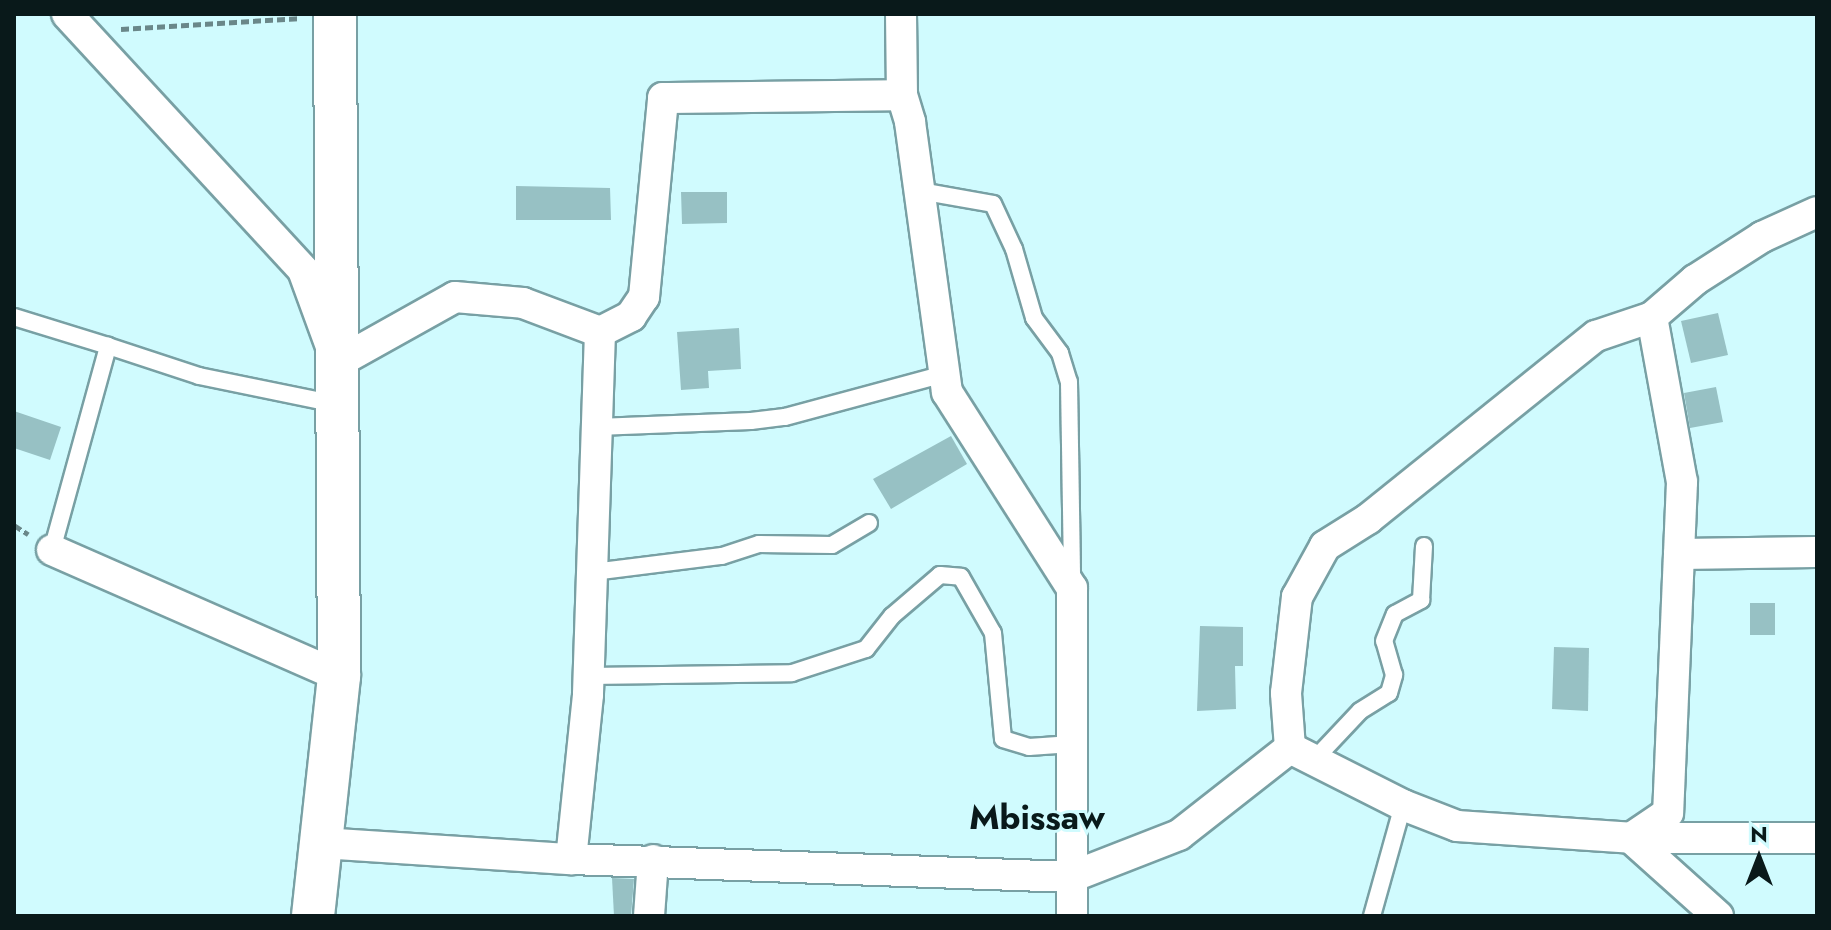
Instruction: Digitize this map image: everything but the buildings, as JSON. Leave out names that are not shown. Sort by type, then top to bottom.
[{"type":"street","points":[[313,916],[339,676],[335,14]]},
{"type":"street","points":[[901,14],[902,95],[910,122],[947,392],[1072,588],[1072,916]]},
{"type":"street","points":[[70,17],[303,270],[337,363]]},
{"type":"street","points":[[337,363],[455,297],[523,303],[600,332],[631,316],[644,297],[663,98],[902,95]]},
{"type":"street","points":[[1817,212],[1762,237],[1695,280],[1652,317],[1596,336],[1368,519],[1325,546],[1297,597],[1286,693],[1302,754],[1403,805],[1457,826],[1631,838],[1817,838]]},
{"type":"street","points":[[1631,838],[1668,813],[1682,482],[1652,317]]},
{"type":"street","points":[[571,859],[589,676],[600,332]]},
{"type":"street","points":[[52,550],[339,676]]},
{"type":"street","points":[[1679,554],[1817,552]]},
{"type":"street","points":[[321,843],[571,859],[1071,877],[1179,835],[1302,754]]},
{"type":"street","points":[[1631,838],[1718,916]]},
{"type":"street","points":[[649,916],[653,860]]},
{"type":"lane","points":[[920,191],[993,204],[1014,249],[1034,318],[1060,353],[1069,382],[1072,588]]},
{"type":"lane","points":[[14,317],[199,376],[337,404]]},
{"type":"lane","points":[[52,550],[108,346]]},
{"type":"lane","points":[[597,427],[785,417],[944,374]]},
{"type":"lane","points":[[593,572],[722,556],[759,544],[832,545],[869,523]]},
{"type":"lane","points":[[1302,754],[1389,693],[1394,675],[1384,641],[1395,614],[1421,600],[1424,546]]},
{"type":"lane","points":[[589,676],[792,673],[866,649],[892,616],[940,575],[961,577],[993,633],[1003,739],[1029,747],[1072,744]]},
{"type":"lane","points":[[1372,916],[1403,805]]},
{"type":"path","points":[[70,17],[113,29],[335,14]]},
{"type":"district","name":"Mbissaw","points":[[1037,818]]}]
